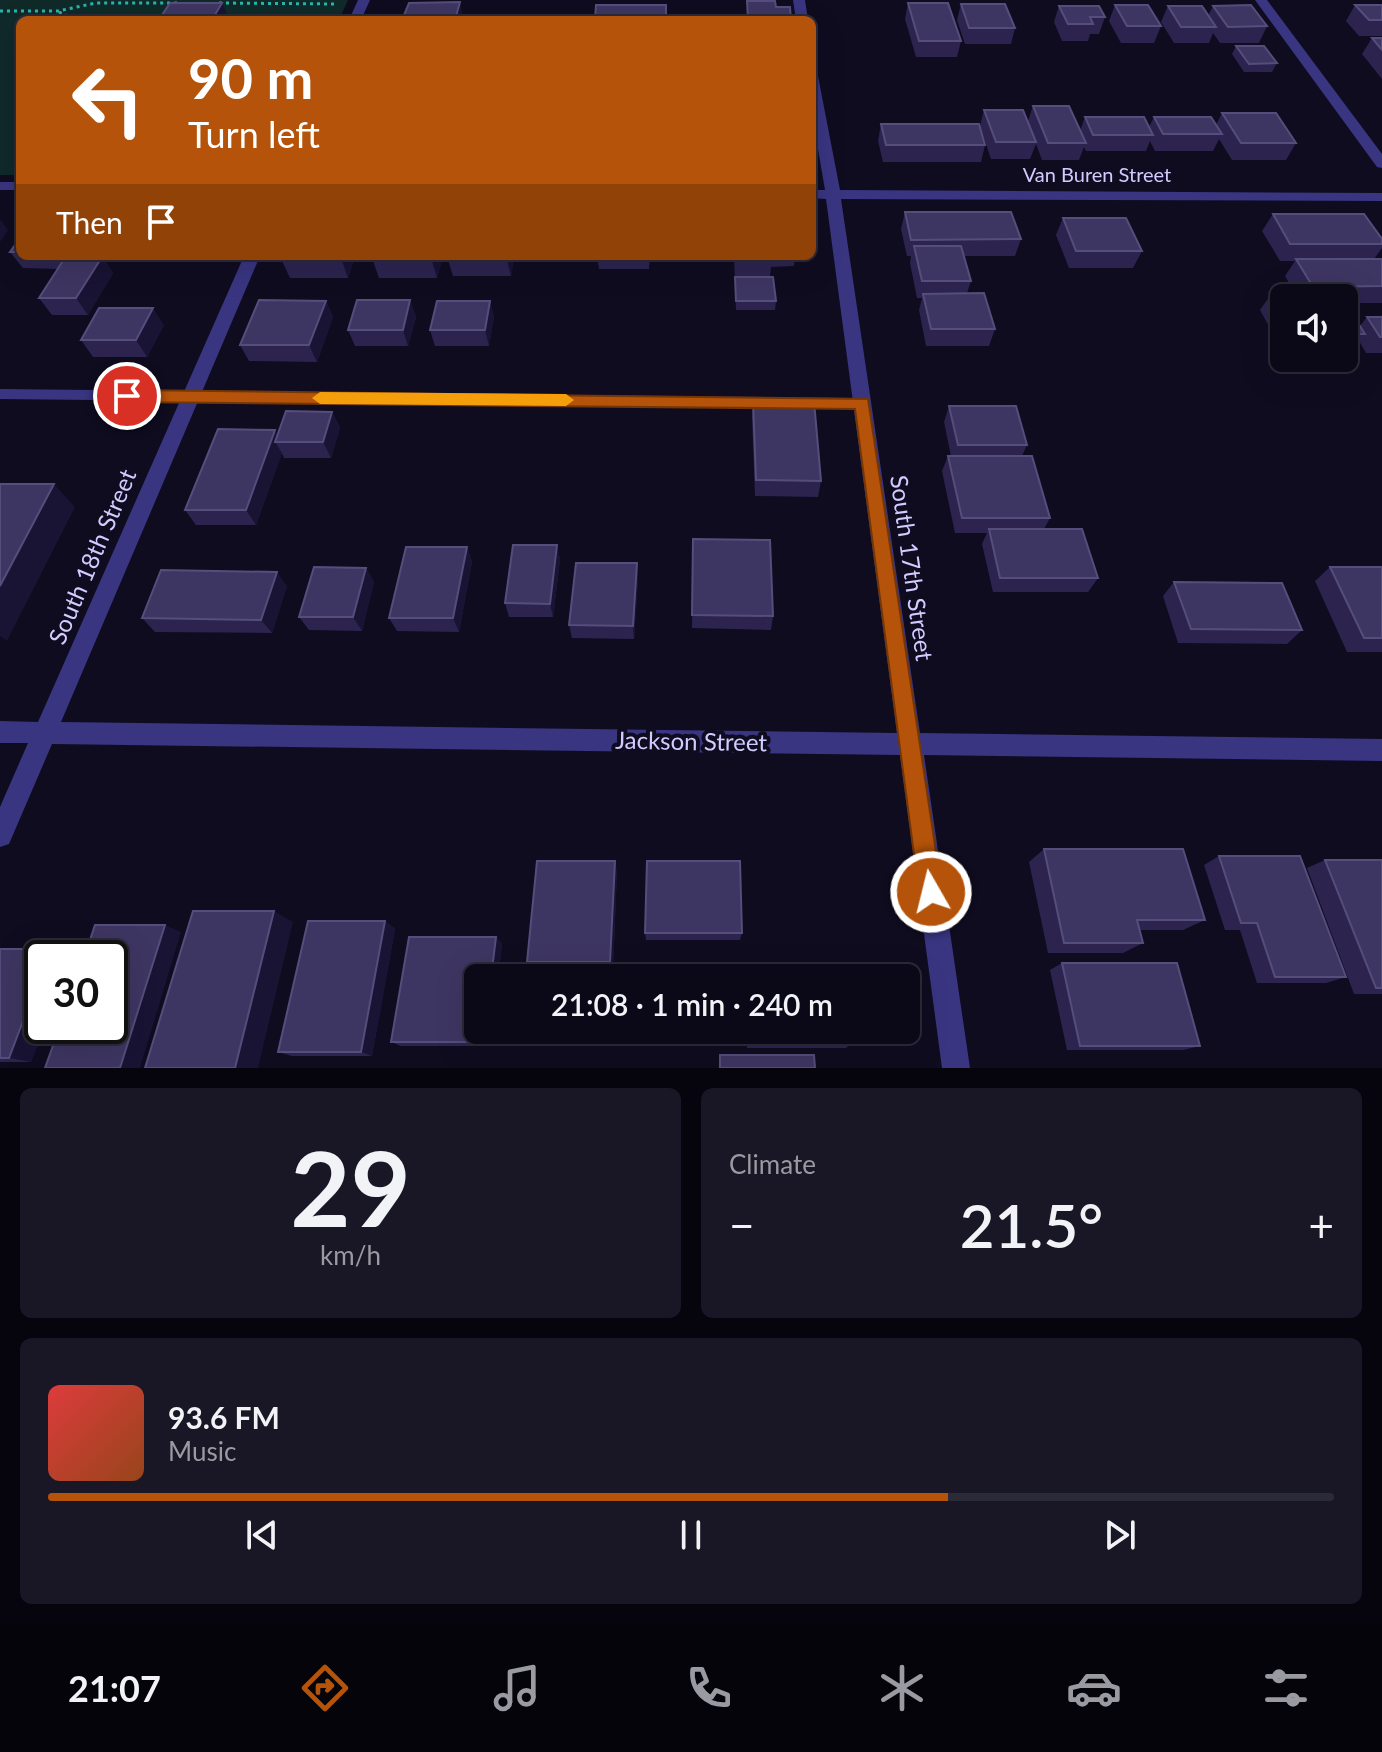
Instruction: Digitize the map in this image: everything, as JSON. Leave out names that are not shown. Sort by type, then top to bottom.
[{"type":"street","points":[[1261,0],[1382,164]]},
{"type":"street","name":"South 17th Street","points":[[816,123],[822,194],[862,403],[956,1068]]},
{"type":"street","name":"Van Buren Street","points":[[822,194],[1382,197]]},
{"type":"street","name":"South 18th Street","points":[[0,835],[250,260]]},
{"type":"street","name":"Jackson Street","points":[[0,732],[1382,750]]},
{"type":"lane","points":[[0,394],[862,403]]},
{"type":"path","points":[[219,3],[363,2]]},
{"type":"path","points":[[166,12],[172,3]]},
{"type":"path","points":[[0,11],[58,11],[90,4],[187,3]]},
{"type":"path","points":[[58,11],[68,16]]},
{"type":"green space","points":[[0,0],[348,0],[341,16],[16,16],[16,175],[0,175]]},
{"type":"building","points":[[747,1],[775,1],[776,7],[790,7],[791,16],[748,16]]},
{"type":"building","points":[[460,2],[456,16],[404,16],[409,3]]},
{"type":"building","points":[[170,3],[222,3],[214,16],[161,16]]},
{"type":"building","points":[[908,3],[948,3],[961,41],[919,41]]},
{"type":"building","points":[[961,4],[1005,4],[1015,28],[969,28]]},
{"type":"building","points":[[596,5],[666,5],[666,16],[595,16]]},
{"type":"building","points":[[1115,5],[1148,5],[1161,26],[1127,26]]},
{"type":"building","points":[[1251,5],[1267,26],[1228,27],[1213,6]]},
{"type":"building","points":[[1355,5],[1382,5],[1382,20],[1369,20]]},
{"type":"building","points":[[1059,6],[1099,6],[1105,17],[1090,17],[1093,24],[1068,24]]},
{"type":"building","points":[[1168,6],[1202,6],[1216,27],[1181,27]]},
{"type":"building","points":[[1372,38],[1382,38],[1382,50]]},
{"type":"building","points":[[1236,46],[1264,46],[1277,63],[1249,64]]},
{"type":"building","points":[[1033,106],[1069,106],[1086,143],[1048,143]]},
{"type":"building","points":[[984,110],[1023,110],[1036,142],[996,142]]},
{"type":"building","points":[[1222,113],[1276,113],[1296,143],[1241,143]]},
{"type":"building","points":[[1085,117],[1144,117],[1153,135],[1093,135]]},
{"type":"building","points":[[1154,117],[1211,117],[1222,134],[1163,134]]},
{"type":"building","points":[[881,124],[979,124],[985,145],[886,145]]},
{"type":"building","points":[[905,212],[1011,212],[1021,239],[911,240]]},
{"type":"building","points":[[1273,214],[1364,214],[1382,239],[1382,244],[1290,244]]},
{"type":"building","points":[[1063,218],[1126,218],[1142,251],[1076,251]]},
{"type":"building","points":[[914,246],[961,246],[971,281],[922,281]]},
{"type":"building","points":[[1296,259],[1382,259],[1382,286],[1311,284]]},
{"type":"building","points":[[63,260],[100,260],[76,298],[39,298]]},
{"type":"building","points":[[282,260],[342,260],[342,261]]},
{"type":"building","points":[[373,260],[432,260],[432,261]]},
{"type":"building","points":[[735,277],[773,277],[776,301],[736,301]]},
{"type":"building","points":[[984,293],[995,329],[931,329],[923,294]]},
{"type":"building","points":[[259,300],[326,301],[309,345],[240,345]]},
{"type":"building","points":[[357,300],[410,300],[403,330],[348,330]]},
{"type":"building","points":[[437,301],[490,301],[485,330],[430,330]]},
{"type":"building","points":[[99,308],[153,308],[136,340],[81,340]]},
{"type":"building","points":[[1367,317],[1382,317],[1382,337],[1380,337]]},
{"type":"building","points":[[753,401],[814,401],[821,481],[756,480]]},
{"type":"building","points":[[949,406],[1016,406],[1027,445],[958,445]]},
{"type":"building","points":[[286,411],[332,412],[323,442],[275,442]]},
{"type":"building","points":[[218,429],[275,430],[246,510],[185,510]]},
{"type":"building","points":[[948,456],[1032,456],[1050,518],[962,518]]},
{"type":"building","points":[[0,484],[54,484],[0,586]]},
{"type":"building","points":[[989,529],[1082,529],[1098,578],[1000,578]]},
{"type":"building","points":[[693,539],[770,540],[773,616],[692,615]]},
{"type":"building","points":[[513,545],[557,545],[550,604],[505,603]]},
{"type":"building","points":[[406,547],[467,547],[453,618],[389,618]]},
{"type":"building","points":[[576,563],[637,563],[633,626],[569,625]]},
{"type":"building","points":[[314,567],[366,568],[353,617],[299,617]]},
{"type":"building","points":[[1330,567],[1382,567],[1382,638],[1364,638]]},
{"type":"building","points":[[161,570],[277,572],[261,620],[142,618]]},
{"type":"building","points":[[1174,582],[1282,583],[1302,630],[1191,629]]},
{"type":"building","points":[[1044,849],[1183,849],[1205,920],[1137,920],[1143,943],[1064,943]]},
{"type":"building","points":[[1219,856],[1300,856],[1346,977],[1275,977],[1257,923],[1241,923]]},
{"type":"building","points":[[1325,860],[1382,860],[1382,988],[1376,988]]},
{"type":"building","points":[[537,861],[615,861],[610,962],[527,962]]},
{"type":"building","points":[[647,861],[740,861],[742,933],[645,933]]},
{"type":"building","points":[[193,911],[274,911],[235,1068],[145,1068]]},
{"type":"building","points":[[308,921],[385,921],[361,1052],[278,1052]]},
{"type":"building","points":[[95,925],[165,925],[128,1043],[128,940],[90,940]]},
{"type":"building","points":[[409,937],[496,937],[493,964],[464,964],[464,1042],[391,1042]]},
{"type":"building","points":[[0,949],[24,949],[24,1018],[9,1058],[0,1058]]},
{"type":"building","points":[[1062,963],[1177,963],[1200,1046],[1080,1046]]},
{"type":"building","points":[[54,1044],[128,1044],[120,1068],[45,1068]]},
{"type":"building","points":[[720,1055],[814,1055],[815,1068],[720,1068]]},
{"type":"slow traffic","points":[[320,398],[566,400]]},
{"type":"route","points":[[127,396],[862,403],[931,892]]}]
